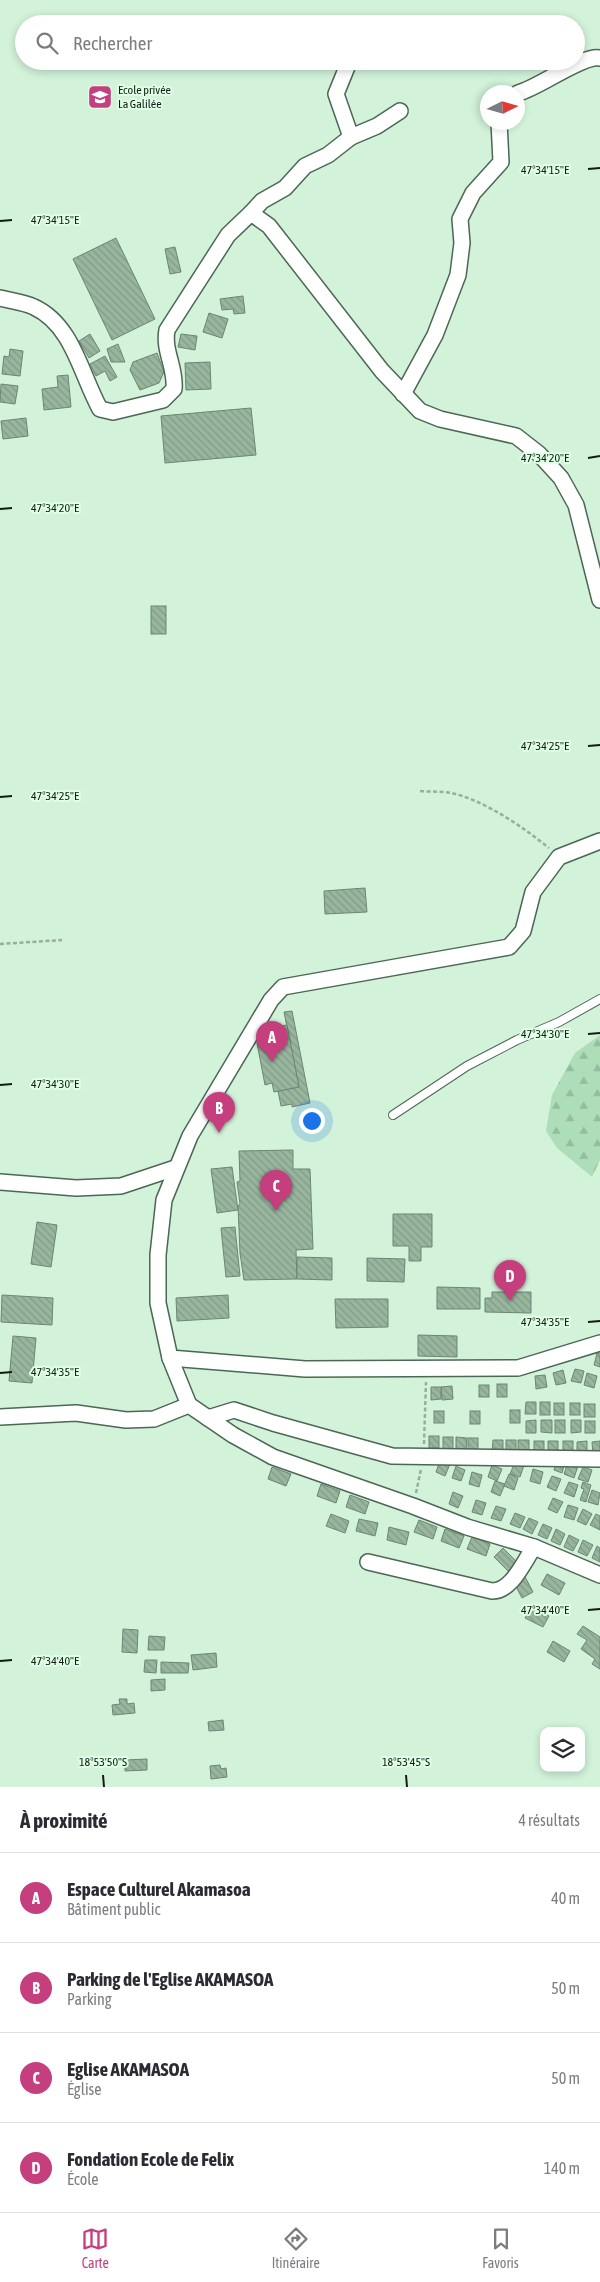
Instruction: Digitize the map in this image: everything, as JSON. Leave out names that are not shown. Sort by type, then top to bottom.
[{"type":"street","points":[[585,60],[596,57],[600,58]]},
{"type":"street","points":[[346,70],[336,94],[351,137]]},
{"type":"street","points":[[525,91],[564,70]]},
{"type":"street","points":[[0,298],[32,306],[52,319],[69,342],[100,409],[113,412],[163,400],[174,389],[175,374],[164,342],[167,330],[228,235],[262,201],[285,188],[305,166],[328,155],[351,137],[377,126],[400,111]]},
{"type":"street","points":[[403,394],[435,334],[458,275],[462,243],[460,219],[473,193],[501,162],[499,130]]},
{"type":"street","points":[[251,213],[269,226],[382,371],[420,410],[440,419],[516,436],[539,454],[561,478],[576,505],[600,600]]},
{"type":"street","points":[[600,840],[559,857],[533,892],[522,931],[509,947],[283,987],[271,1000],[190,1136],[175,1168],[164,1200],[158,1255],[158,1303],[170,1358],[189,1405],[233,1435],[273,1456],[467,1527],[534,1547],[600,1575]]},
{"type":"street","points":[[0,1182],[76,1188],[121,1186],[175,1168]]},
{"type":"street","points":[[170,1358],[305,1369],[518,1368],[600,1342]]},
{"type":"street","points":[[0,1417],[76,1413],[126,1420],[154,1419],[189,1405]]},
{"type":"street","points":[[208,1418],[234,1410],[273,1423],[392,1456],[424,1455],[523,1460],[600,1460]]},
{"type":"street","points":[[368,1562],[492,1591],[500,1591],[508,1586],[534,1547]]},
{"type":"lane","points":[[393,1115],[467,1066],[517,1040],[560,1022],[600,999]]},
{"type":"path","points":[[420,791],[452,793],[491,809],[524,827],[559,857]]},
{"type":"path","points":[[0,944],[62,940]]},
{"type":"path","points":[[413,1506],[424,1455],[426,1368]]},
{"type":"green space","points":[[600,1035],[600,1160],[592,1177],[557,1148],[546,1131],[552,1095],[575,1053]]},
{"type":"building","points":[[116,238],[155,319],[112,340],[73,259]]},
{"type":"building","points":[[175,247],[181,272],[170,274],[165,249]]},
{"type":"building","points":[[243,296],[245,313],[234,314],[233,309],[222,310],[220,299]]},
{"type":"building","points":[[209,313],[228,319],[222,338],[203,332]]},
{"type":"building","points":[[90,334],[100,351],[89,358],[79,341]]},
{"type":"building","points":[[181,334],[197,336],[195,350],[178,347]]},
{"type":"building","points":[[118,344],[125,362],[111,362],[107,349]]},
{"type":"building","points":[[10,349],[23,351],[20,376],[2,374],[4,356],[9,357]]},
{"type":"building","points":[[157,353],[164,372],[159,383],[140,390],[130,370],[133,362]]},
{"type":"building","points":[[105,356],[117,377],[110,381],[105,371],[96,376],[90,364]]},
{"type":"building","points":[[210,362],[211,389],[186,390],[185,363]]},
{"type":"building","points":[[68,375],[71,407],[44,410],[42,389],[58,387],[57,376]]},
{"type":"building","points":[[1,384],[18,386],[15,404],[0,402]]},
{"type":"building","points":[[251,408],[256,455],[165,463],[161,416]]},
{"type":"building","points":[[26,418],[28,436],[3,439],[1,421]]},
{"type":"building","points":[[151,606],[166,606],[166,634],[151,634]]},
{"type":"building","points":[[365,888],[367,912],[325,914],[324,891]]},
{"type":"building","points":[[292,1011],[310,1103],[292,1107],[292,1104],[281,1106],[278,1091],[299,1087],[284,1012]]},
{"type":"building","points":[[287,1025],[299,1087],[274,1092],[272,1083],[265,1085],[257,1043],[261,1034],[274,1027]]},
{"type":"building","points":[[293,1150],[293,1169],[310,1169],[313,1249],[296,1250],[297,1279],[244,1280],[240,1253],[238,1206],[240,1204],[237,1182],[240,1181],[239,1151]]},
{"type":"building","points":[[232,1167],[238,1210],[217,1213],[211,1169]]},
{"type":"building","points":[[393,1214],[432,1214],[432,1247],[421,1247],[421,1261],[409,1261],[409,1246],[393,1246]]},
{"type":"building","points":[[37,1222],[57,1225],[51,1267],[31,1264]]},
{"type":"building","points":[[235,1227],[240,1276],[226,1277],[221,1228]]},
{"type":"building","points":[[297,1257],[332,1258],[332,1280],[297,1279]]},
{"type":"building","points":[[367,1258],[405,1259],[404,1282],[367,1281]]},
{"type":"building","points":[[437,1287],[480,1288],[480,1309],[437,1309]]},
{"type":"building","points":[[492,1292],[531,1292],[531,1313],[485,1312],[485,1298],[492,1298]]},
{"type":"building","points":[[2,1295],[53,1298],[52,1325],[1,1322]]},
{"type":"building","points":[[228,1295],[229,1318],[177,1321],[176,1298]]},
{"type":"building","points":[[335,1299],[388,1299],[388,1327],[336,1328]]},
{"type":"building","points":[[418,1335],[457,1336],[457,1357],[418,1356]]},
{"type":"building","points":[[13,1336],[36,1338],[32,1383],[9,1381]]},
{"type":"building","points":[[597,1353],[600,1354],[600,1367],[594,1365]]},
{"type":"building","points":[[575,1369],[584,1371],[581,1383],[571,1381]]},
{"type":"building","points":[[563,1370],[566,1383],[556,1385],[553,1373]]},
{"type":"building","points":[[587,1373],[597,1376],[594,1388],[584,1385]]},
{"type":"building","points":[[545,1375],[547,1387],[536,1389],[535,1376]]},
{"type":"building","points":[[497,1384],[507,1384],[507,1397],[497,1397]]},
{"type":"building","points":[[479,1385],[489,1385],[489,1397],[479,1397]]},
{"type":"building","points":[[452,1386],[453,1399],[442,1400],[441,1387]]},
{"type":"building","points":[[431,1387],[441,1387],[441,1399],[431,1400]]},
{"type":"building","points":[[526,1402],[536,1402],[536,1414],[525,1414]]},
{"type":"building","points":[[540,1402],[550,1402],[550,1415],[540,1415]]},
{"type":"building","points":[[554,1403],[564,1403],[564,1415],[554,1415]]},
{"type":"building","points":[[570,1403],[580,1403],[580,1415],[570,1415]]},
{"type":"building","points":[[584,1404],[595,1404],[595,1417],[584,1417]]},
{"type":"building","points":[[510,1410],[520,1410],[520,1423],[510,1423]]},
{"type":"building","points":[[434,1411],[444,1411],[444,1423],[434,1423]]},
{"type":"building","points":[[470,1411],[480,1411],[480,1424],[470,1424]]},
{"type":"building","points":[[536,1420],[536,1433],[526,1433],[526,1421]]},
{"type":"building","points":[[541,1420],[552,1420],[552,1433],[541,1432]]},
{"type":"building","points":[[555,1420],[565,1420],[565,1433],[555,1433]]},
{"type":"building","points":[[571,1420],[581,1420],[581,1432],[571,1433]]},
{"type":"building","points":[[585,1421],[595,1421],[595,1433],[585,1433]]},
{"type":"building","points":[[429,1436],[439,1436],[439,1448],[429,1448]]},
{"type":"building","points":[[443,1437],[453,1437],[453,1450],[443,1450]]},
{"type":"building","points":[[456,1437],[467,1438],[466,1450],[456,1450]]},
{"type":"building","points":[[468,1438],[478,1438],[478,1451],[468,1451]]},
{"type":"building","points":[[493,1440],[503,1440],[503,1453],[492,1453]]},
{"type":"building","points":[[506,1440],[516,1440],[516,1452],[506,1452]]},
{"type":"building","points":[[518,1440],[529,1440],[529,1452],[518,1453]]},
{"type":"building","points":[[534,1441],[544,1441],[544,1453],[534,1453]]},
{"type":"building","points":[[548,1441],[558,1441],[558,1454],[548,1453]]},
{"type":"building","points":[[563,1441],[573,1441],[573,1454],[563,1454]]},
{"type":"building","points":[[587,1441],[587,1454],[577,1454],[577,1442]]},
{"type":"building","points":[[600,1441],[600,1454],[593,1455],[592,1442]]},
{"type":"building","points":[[440,1461],[450,1464],[445,1476],[436,1472]]},
{"type":"building","points":[[515,1462],[524,1465],[520,1477],[510,1474]]},
{"type":"building","points":[[568,1462],[578,1466],[574,1478],[564,1474]]},
{"type":"building","points":[[556,1463],[564,1466],[562,1473],[554,1470]]},
{"type":"building","points":[[492,1465],[502,1469],[497,1481],[488,1477]]},
{"type":"building","points":[[456,1466],[465,1470],[461,1481],[452,1478]]},
{"type":"building","points":[[272,1467],[291,1474],[286,1486],[268,1479]]},
{"type":"building","points":[[583,1467],[592,1470],[588,1482],[578,1479]]},
{"type":"building","points":[[533,1469],[543,1472],[540,1484],[530,1481]]},
{"type":"building","points":[[472,1472],[482,1475],[479,1487],[469,1484]]},
{"type":"building","points":[[509,1474],[518,1478],[514,1490],[504,1486]]},
{"type":"building","points":[[552,1476],[561,1479],[556,1491],[547,1487]]},
{"type":"building","points":[[495,1481],[505,1484],[500,1496],[491,1492]]},
{"type":"building","points":[[569,1482],[578,1485],[574,1497],[564,1493]]},
{"type":"building","points":[[583,1482],[591,1485],[586,1502],[580,1500],[584,1489],[581,1488]]},
{"type":"building","points":[[321,1484],[340,1491],[336,1503],[317,1496]]},
{"type":"building","points":[[592,1490],[600,1493],[598,1505],[588,1502]]},
{"type":"building","points":[[453,1492],[463,1496],[458,1508],[449,1504]]},
{"type":"building","points":[[350,1495],[369,1502],[365,1514],[346,1507]]},
{"type":"building","points":[[553,1498],[563,1502],[557,1513],[548,1509]]},
{"type":"building","points":[[476,1500],[486,1503],[482,1515],[472,1512]]},
{"type":"building","points":[[568,1505],[578,1508],[574,1520],[564,1517]]},
{"type":"building","points":[[496,1506],[506,1509],[501,1521],[491,1518]]},
{"type":"building","points":[[583,1509],[592,1514],[586,1525],[577,1521]]},
{"type":"building","points":[[515,1513],[525,1517],[520,1528],[510,1524]]},
{"type":"building","points":[[331,1514],[349,1521],[345,1533],[326,1526]]},
{"type":"building","points":[[596,1514],[600,1516],[600,1530],[590,1525]]},
{"type":"building","points":[[529,1518],[538,1522],[532,1534],[523,1529]]},
{"type":"building","points":[[359,1519],[378,1523],[375,1536],[356,1531]]},
{"type":"building","points":[[419,1520],[437,1527],[433,1539],[414,1532]]},
{"type":"building","points":[[543,1524],[552,1528],[547,1539],[538,1535]]},
{"type":"building","points":[[389,1527],[409,1532],[406,1545],[387,1540]]},
{"type":"building","points":[[445,1529],[464,1536],[459,1548],[441,1541]]},
{"type":"building","points":[[556,1529],[565,1534],[560,1545],[551,1541]]},
{"type":"building","points":[[569,1535],[579,1540],[573,1551],[564,1547]]},
{"type":"building","points":[[472,1537],[490,1544],[486,1556],[467,1549]]},
{"type":"building","points":[[583,1540],[593,1545],[587,1556],[578,1552]]},
{"type":"building","points":[[597,1546],[600,1548],[600,1562],[592,1558]]},
{"type":"building","points":[[503,1548],[517,1562],[508,1571],[494,1557]]},
{"type":"building","points":[[547,1574],[565,1583],[559,1595],[541,1585]]},
{"type":"building","points":[[524,1575],[533,1592],[522,1598],[513,1581]]},
{"type":"building","points":[[531,1607],[549,1616],[543,1627],[525,1618]]},
{"type":"building","points":[[583,1626],[600,1637],[600,1669],[592,1664],[595,1659],[581,1649],[587,1640],[577,1634]]},
{"type":"building","points":[[123,1629],[138,1630],[137,1653],[122,1652]]},
{"type":"building","points":[[149,1636],[165,1637],[164,1650],[148,1650]]},
{"type":"building","points":[[553,1641],[570,1651],[564,1662],[547,1652]]},
{"type":"building","points":[[216,1653],[217,1667],[193,1670],[191,1655]]},
{"type":"building","points":[[145,1660],[157,1660],[156,1673],[144,1672]]},
{"type":"building","points":[[161,1662],[189,1663],[188,1673],[161,1673]]},
{"type":"building","points":[[165,1679],[165,1690],[151,1691],[151,1680]]},
{"type":"building","points":[[119,1699],[127,1699],[127,1704],[134,1703],[135,1713],[113,1715],[112,1705],[120,1704]]},
{"type":"building","points":[[223,1720],[224,1730],[209,1731],[208,1722]]},
{"type":"building","points":[[147,1759],[147,1770],[125,1771],[125,1760]]},
{"type":"building","points":[[220,1765],[221,1769],[226,1768],[227,1777],[211,1779],[210,1766]]},
{"type":"place","name":"Ecole privée La Galilée","points":[[100,97]]},
{"type":"place","name":"Espace Culturel Akamasoa","points":[[272,1062]]},
{"type":"place","name":"Parking de l'Eglise AKAMASOA","points":[[219,1133]]},
{"type":"place","name":"Eglise AKAMASOA","points":[[276,1211]]},
{"type":"place","name":"Fondation Ecole de Felix","points":[[510,1301]]}]
